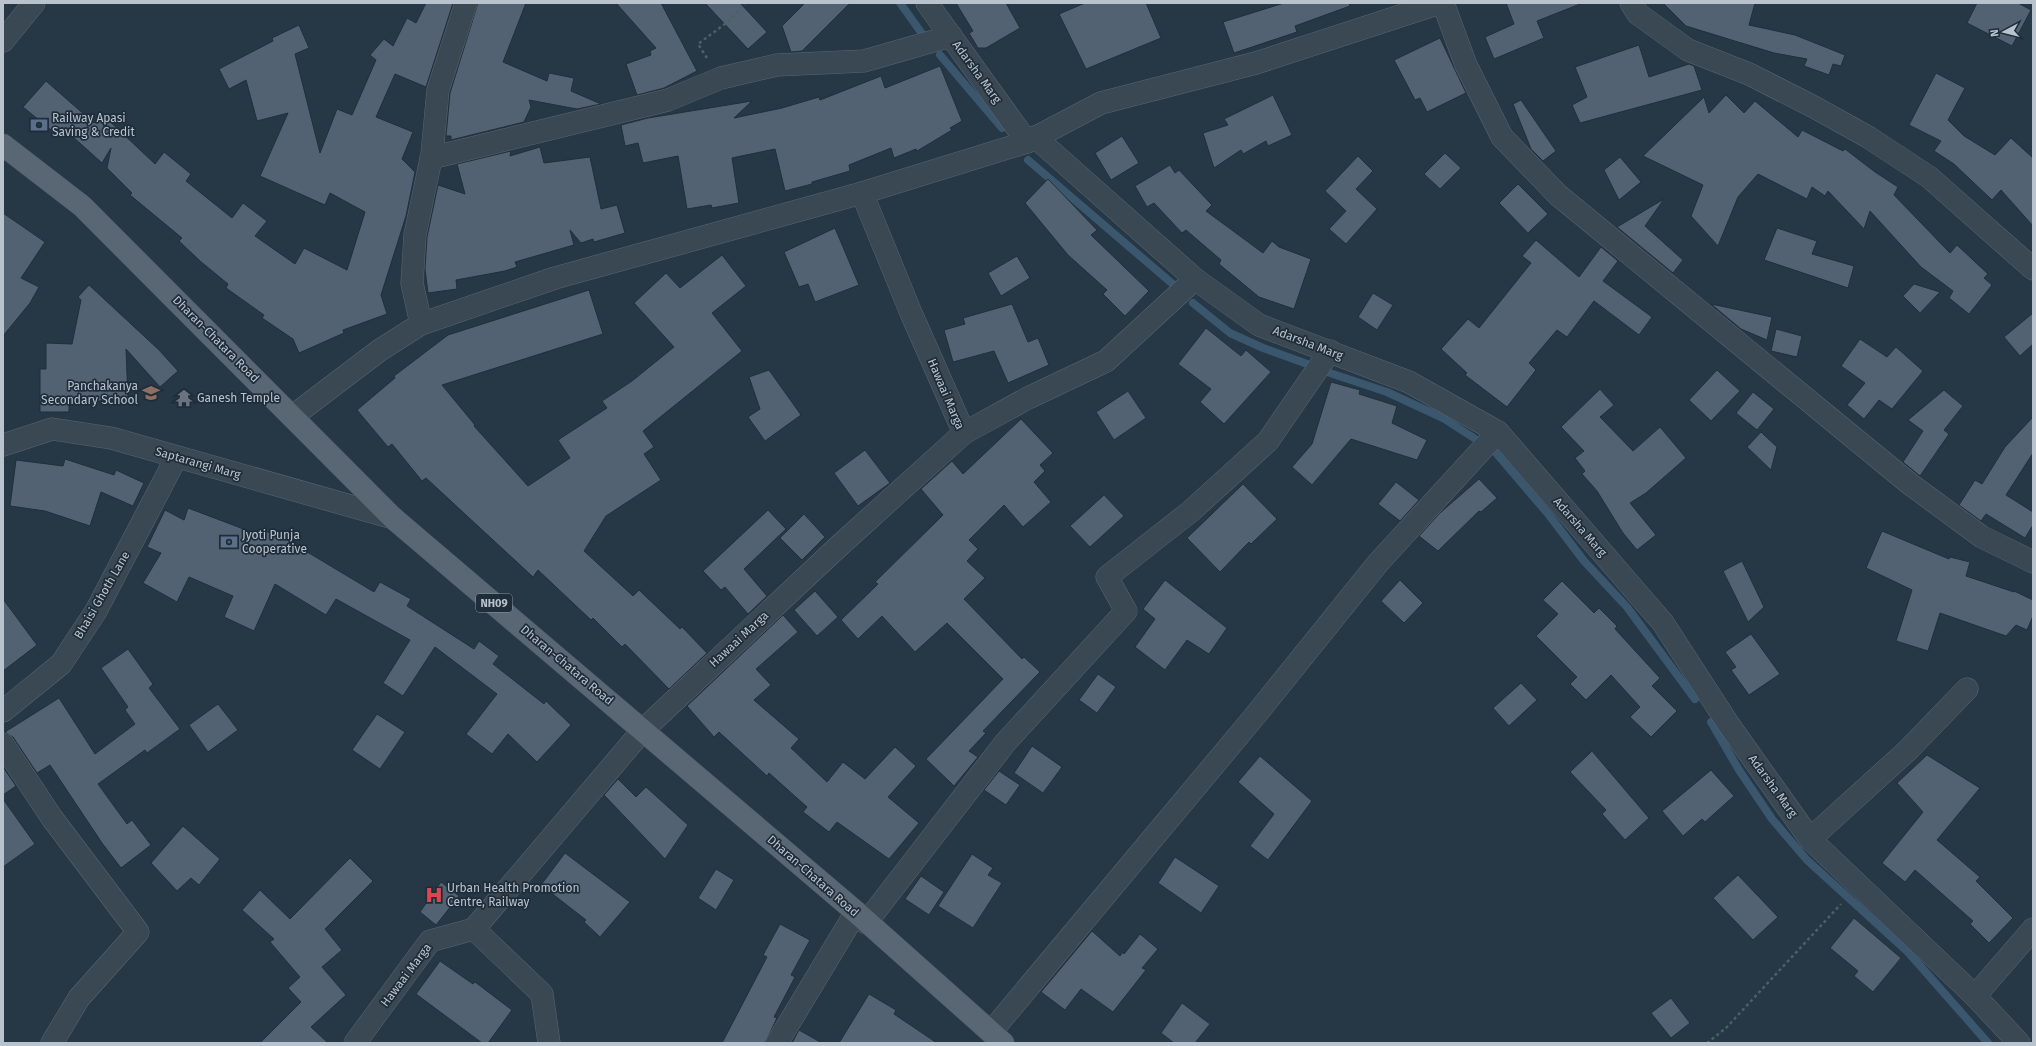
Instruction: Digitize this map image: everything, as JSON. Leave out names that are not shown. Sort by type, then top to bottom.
[{"type":"main road","name":"Dharan-Chatara Road","points":[[3,145],[82,206],[393,518],[861,917],[997,1038]]},
{"type":"street","points":[[3,41],[34,3]]},
{"type":"street","points":[[421,324],[412,283],[415,235],[431,158],[438,90],[466,3]]},
{"type":"street","name":"Adarsha Marg","points":[[927,3],[1031,139],[1195,279],[1259,325],[1410,382],[1498,432],[1663,623],[1729,725],[1810,839],[1975,996],[2019,1043]]},
{"type":"street","points":[[293,416],[380,350],[421,324],[555,278],[862,193],[1031,139],[1101,103],[1256,63],[1440,3]]},
{"type":"street","points":[[1443,3],[1466,65],[1502,137],[1558,195],[1910,484],[1982,537],[2033,562]]},
{"type":"street","points":[[1630,3],[1638,14],[1688,50],[1749,74],[1814,107],[1868,137],[1930,177],[2033,269]]},
{"type":"street","points":[[431,158],[668,100],[720,78],[777,65],[864,61],[951,36]]},
{"type":"street","name":"Hawaai Marga","points":[[355,1043],[430,941],[474,929],[643,730],[844,541],[964,433],[911,313],[862,193]]},
{"type":"street","points":[[964,433],[1028,398],[1106,361],[1195,279]]},
{"type":"street","points":[[777,1043],[861,917],[1005,743],[1126,611],[1107,577],[1191,511],[1268,441],[1330,351]]},
{"type":"street","name":"Saptarangi Marg","points":[[3,445],[52,429],[111,438],[176,458],[393,518]]},
{"type":"street","points":[[997,1038],[1378,563],[1498,432]]},
{"type":"street","name":"Bhaisi Ghoth Lane","points":[[3,711],[61,664],[96,611],[176,458]]},
{"type":"street","points":[[1810,839],[1907,751],[1968,689]]},
{"type":"street","points":[[3,744],[52,818],[138,932],[79,998],[52,1043]]},
{"type":"street","points":[[474,929],[542,994],[549,1043]]},
{"type":"street","points":[[1975,996],[2033,930]]},
{"type":"path","points":[[720,78],[698,44],[729,21],[745,3]]},
{"type":"path","points":[[1706,1043],[1726,1028],[1859,886]]},
{"type":"building","points":[[426,3],[453,3],[426,87],[395,74],[376,117],[413,132],[402,159],[415,172],[406,216],[381,295],[387,314],[343,330],[344,333],[299,353],[293,339],[262,318],[264,315],[226,288],[228,284],[179,241],[182,238],[130,195],[132,193],[107,168],[111,148],[102,163],[62,127],[56,134],[23,107],[46,81],[94,123],[103,115],[155,164],[164,152],[191,174],[186,181],[232,218],[243,203],[267,221],[255,236],[295,264],[304,248],[347,270],[365,212],[330,193],[325,205],[260,176],[288,113],[257,121],[246,80],[229,89],[219,69],[273,41],[272,38],[299,25],[309,48],[295,54],[320,153],[337,109],[352,115],[376,60],[370,55],[384,39],[393,46],[407,18],[416,23]]},
{"type":"building","points":[[478,3],[526,3],[503,62],[547,81],[549,73],[574,78],[571,91],[601,104],[577,109],[529,100],[531,107],[524,122],[451,140],[451,136],[446,136],[450,93]]},
{"type":"building","points":[[616,3],[661,3],[697,71],[664,88],[637,95],[626,64],[651,55],[650,51],[656,48]]},
{"type":"building","points":[[705,3],[740,3],[767,32],[748,49]]},
{"type":"building","points":[[805,3],[850,3],[802,51],[791,52],[782,26]]},
{"type":"building","points":[[956,3],[1006,3],[1020,28],[986,48],[978,48],[969,33],[973,31]]},
{"type":"building","points":[[1085,3],[1146,3],[1161,38],[1086,69],[1059,14]]},
{"type":"building","points":[[1284,3],[1349,3],[1350,6],[1295,26],[1297,32],[1234,53],[1223,22]]},
{"type":"building","points":[[1506,3],[1580,4],[1537,21],[1544,38],[1494,59],[1485,37],[1514,24]]},
{"type":"building","points":[[1663,3],[1755,3],[1749,25],[1795,35],[1845,55],[1841,66],[1833,64],[1829,75],[1804,66],[1807,59],[1774,53],[1686,26]]},
{"type":"building","points":[[1977,3],[2018,3],[2031,10],[2012,46],[1967,23]]},
{"type":"building","points":[[1440,38],[1466,93],[1427,112],[1420,98],[1415,100],[1394,60]]},
{"type":"building","points":[[1639,45],[1649,77],[1689,64],[1694,66],[1702,90],[1580,123],[1572,105],[1587,97],[1575,67]]},
{"type":"building","points":[[940,66],[962,121],[950,128],[952,130],[917,151],[916,149],[894,158],[891,148],[849,165],[850,171],[812,182],[812,184],[785,191],[775,149],[732,158],[739,203],[712,208],[711,205],[687,209],[678,156],[643,163],[638,143],[625,146],[621,125],[648,118],[752,101],[734,118],[782,108],[819,97],[820,100],[881,76],[885,88]]},
{"type":"building","points":[[1936,73],[1965,88],[1948,120],[1964,136],[1995,155],[2011,138],[2033,158],[2033,226],[2001,190],[1992,200],[1954,164],[1934,151],[1941,141],[1909,125]]},
{"type":"building","points":[[1273,95],[1292,135],[1268,146],[1266,141],[1243,154],[1241,150],[1214,168],[1203,133],[1228,125],[1224,119]]},
{"type":"building","points":[[1726,95],[1744,113],[1755,101],[1798,137],[1802,130],[1843,151],[1845,149],[1875,172],[1898,187],[1894,195],[1950,253],[1957,245],[1988,274],[1984,278],[1992,285],[1969,314],[1949,298],[1953,291],[1921,267],[1870,211],[1864,229],[1828,191],[1825,196],[1812,187],[1807,199],[1758,174],[1738,197],[1718,246],[1691,216],[1703,185],[1643,156],[1704,97],[1709,113]]},
{"type":"building","points":[[1521,100],[1556,151],[1543,161],[1531,149],[1513,104]]},
{"type":"building","points":[[1122,136],[1139,163],[1111,180],[1095,153]]},
{"type":"building","points":[[540,147],[544,163],[590,157],[601,209],[617,205],[625,233],[594,242],[593,239],[581,243],[570,230],[574,245],[515,262],[517,267],[505,271],[456,280],[457,289],[428,293],[425,269],[427,237],[438,185],[465,194],[457,164],[511,151],[510,156]]},
{"type":"building","points":[[1445,153],[1461,168],[1440,189],[1424,174]]},
{"type":"building","points":[[1358,156],[1373,171],[1356,189],[1377,209],[1346,244],[1329,229],[1346,211],[1325,191]]},
{"type":"building","points":[[1620,157],[1641,182],[1619,200],[1604,170]]},
{"type":"building","points":[[1170,165],[1175,173],[1179,170],[1212,205],[1206,211],[1263,253],[1272,241],[1279,247],[1311,259],[1294,309],[1259,297],[1219,264],[1221,260],[1186,230],[1182,233],[1154,203],[1147,207],[1135,186]]},
{"type":"building","points":[[1048,179],[1097,230],[1091,235],[1149,291],[1125,316],[1103,294],[1107,290],[1068,255],[1025,203]]},
{"type":"building","points":[[1518,184],[1548,214],[1528,233],[1499,203]]},
{"type":"building","points":[[1664,199],[1645,226],[1683,260],[1673,273],[1617,227]]},
{"type":"building","points":[[3,213],[45,242],[21,278],[39,287],[30,303],[3,336]]},
{"type":"building","points":[[835,228],[859,285],[815,302],[808,284],[799,287],[784,252]]},
{"type":"building","points":[[1777,228],[1817,241],[1812,254],[1854,266],[1848,288],[1764,260]]},
{"type":"building","points":[[1536,240],[1579,277],[1601,247],[1618,261],[1603,281],[1652,317],[1639,335],[1594,301],[1567,337],[1557,330],[1529,363],[1536,370],[1507,407],[1465,375],[1467,373],[1441,349],[1468,319],[1479,328],[1531,263],[1522,256]]},
{"type":"building","points":[[722,255],[746,286],[712,313],[742,351],[643,431],[654,447],[644,454],[661,480],[606,516],[584,551],[633,596],[639,590],[680,629],[682,627],[707,653],[669,689],[625,644],[622,647],[593,618],[591,620],[538,570],[533,577],[426,478],[422,481],[392,444],[388,447],[357,410],[395,378],[394,376],[448,335],[589,290],[603,334],[442,385],[475,425],[474,426],[528,486],[570,458],[558,440],[607,408],[602,401],[632,381],[674,347],[634,303],[666,273],[680,288]]},
{"type":"building","points":[[1017,256],[1030,278],[1001,296],[988,273]]},
{"type":"building","points":[[1914,284],[1940,292],[1920,313],[1903,296]]},
{"type":"building","points":[[89,285],[159,350],[178,371],[160,387],[126,349],[128,399],[69,403],[69,412],[40,412],[40,369],[46,369],[46,343],[72,344],[81,300],[78,297]]},
{"type":"building","points":[[1373,293],[1393,305],[1377,330],[1358,317]]},
{"type":"building","points":[[1012,304],[1028,342],[1038,338],[1049,365],[1008,383],[994,351],[953,362],[944,330],[965,324],[963,318]]},
{"type":"building","points":[[1711,304],[1772,317],[1767,340],[1741,329]]},
{"type":"building","points":[[2033,313],[2033,344],[2020,356],[2004,337]]},
{"type":"building","points":[[1206,328],[1241,356],[1246,350],[1271,372],[1224,424],[1200,402],[1211,389],[1178,364]]},
{"type":"building","points":[[1776,329],[1802,336],[1797,357],[1771,351]]},
{"type":"building","points":[[1860,339],[1887,357],[1896,347],[1923,371],[1892,409],[1879,400],[1864,419],[1847,405],[1865,383],[1841,366]]},
{"type":"building","points":[[769,370],[801,415],[765,441],[748,417],[760,409],[749,377]]},
{"type":"building","points":[[1717,370],[1740,391],[1711,421],[1689,400]]},
{"type":"building","points":[[1331,382],[1360,390],[1359,394],[1397,406],[1392,423],[1427,440],[1417,460],[1351,439],[1312,485],[1292,467],[1312,444]]},
{"type":"building","points":[[1600,389],[1614,405],[1600,417],[1633,451],[1660,427],[1686,458],[1646,493],[1630,503],[1656,535],[1637,550],[1623,533],[1597,491],[1582,474],[1585,471],[1575,458],[1584,451],[1561,427]]},
{"type":"building","points":[[1944,390],[1963,406],[1944,430],[1949,434],[1920,476],[1903,462],[1923,431],[1908,420]]},
{"type":"building","points":[[1128,391],[1146,418],[1114,440],[1096,412]]},
{"type":"building","points":[[1753,392],[1774,409],[1757,430],[1736,413]]},
{"type":"building","points":[[2033,417],[2033,453],[2006,495],[2033,512],[2033,525],[2025,538],[1986,514],[1981,521],[1959,505],[1975,480],[1982,484],[2005,447]]},
{"type":"building","points":[[1021,419],[1053,453],[1040,465],[1045,471],[1034,482],[1051,502],[1023,527],[1004,505],[969,540],[978,549],[967,561],[985,578],[964,599],[1022,659],[1024,657],[1040,672],[983,731],[986,733],[969,751],[978,757],[954,786],[926,759],[1003,679],[947,623],[915,652],[882,616],[858,639],[841,620],[878,584],[875,582],[943,515],[921,489],[952,461],[963,474]]},
{"type":"building","points":[[1761,432],[1777,447],[1771,470],[1747,447]]},
{"type":"building","points":[[865,450],[890,483],[858,506],[834,473]]},
{"type":"building","points":[[65,459],[114,475],[116,470],[144,483],[133,506],[101,492],[90,526],[45,511],[10,506],[16,460],[63,466]]},
{"type":"building","points":[[1479,479],[1497,498],[1481,512],[1479,511],[1438,551],[1419,536],[1440,513]]},
{"type":"building","points":[[1396,482],[1419,500],[1400,521],[1378,504]]},
{"type":"building","points":[[1243,484],[1277,519],[1251,544],[1249,542],[1220,572],[1187,538]]},
{"type":"building","points":[[1104,495],[1124,516],[1090,547],[1070,526]]},
{"type":"building","points":[[188,508],[262,536],[265,531],[295,542],[294,544],[374,592],[380,582],[411,599],[407,606],[474,649],[479,641],[499,656],[493,664],[544,704],[546,701],[571,725],[537,762],[508,734],[492,754],[466,734],[497,694],[435,647],[403,696],[383,683],[410,640],[336,599],[326,615],[275,584],[254,631],[224,617],[233,596],[189,577],[177,602],[143,583],[161,553],[147,547],[165,510],[184,520]]},
{"type":"building","points":[[768,510],[786,529],[744,569],[767,596],[748,614],[725,587],[721,590],[703,571]]},
{"type":"building","points":[[804,514],[825,537],[802,560],[780,538]]},
{"type":"building","points":[[1882,531],[1949,559],[1950,557],[1970,562],[1966,576],[2014,591],[2033,600],[2033,616],[2027,630],[2016,625],[2006,636],[1940,613],[1928,651],[1896,641],[1912,590],[1866,568]]},
{"type":"building","points":[[1742,561],[1764,607],[1748,622],[1723,571]]},
{"type":"building","points":[[1165,580],[1227,628],[1209,654],[1187,640],[1165,670],[1135,647],[1155,619],[1143,609]]},
{"type":"building","points":[[1400,580],[1423,603],[1404,623],[1381,601]]},
{"type":"building","points":[[1562,581],[1594,613],[1599,608],[1617,626],[1615,629],[1660,678],[1652,686],[1677,711],[1651,737],[1630,717],[1640,707],[1611,675],[1586,700],[1570,684],[1577,677],[1536,636],[1558,614],[1543,600]]},
{"type":"building","points":[[815,591],[838,617],[817,636],[794,610]]},
{"type":"building","points":[[3,599],[37,645],[3,671]]},
{"type":"building","points":[[783,615],[798,632],[756,669],[771,685],[754,700],[799,739],[791,748],[827,782],[843,762],[865,779],[895,747],[916,766],[888,797],[919,823],[889,859],[837,822],[829,832],[803,812],[807,807],[769,773],[767,776],[719,732],[714,737],[687,706]]},
{"type":"building","points":[[1751,634],[1780,674],[1749,695],[1731,670],[1736,667],[1725,652]]},
{"type":"building","points":[[128,649],[153,684],[149,688],[180,729],[147,753],[145,750],[98,784],[127,824],[132,820],[151,845],[121,868],[102,843],[50,765],[37,773],[13,737],[5,732],[59,698],[95,754],[135,724],[125,710],[128,707],[101,668]]},
{"type":"building","points":[[1098,674],[1116,687],[1097,713],[1079,700]]},
{"type":"building","points":[[1521,683],[1537,700],[1509,726],[1493,708]]},
{"type":"building","points":[[218,704],[238,730],[208,752],[189,725]]},
{"type":"building","points":[[377,714],[405,732],[380,769],[352,750]]},
{"type":"building","points":[[1032,746],[1062,767],[1043,793],[1014,773]]},
{"type":"building","points":[[1592,751],[1649,818],[1625,840],[1602,814],[1606,810],[1570,772]]},
{"type":"building","points":[[1927,755],[1980,788],[1937,840],[1980,877],[1976,881],[2013,918],[1989,943],[1970,924],[1973,921],[1915,870],[1905,882],[1882,863],[1923,812],[1897,783]]},
{"type":"building","points":[[1260,756],[1312,801],[1268,860],[1250,846],[1274,814],[1238,782]]},
{"type":"building","points":[[3,767],[16,786],[3,795]]},
{"type":"building","points":[[1711,770],[1734,796],[1705,822],[1702,819],[1683,836],[1662,811]]},
{"type":"building","points":[[999,771],[1020,785],[1006,805],[984,790]]},
{"type":"building","points":[[618,779],[636,797],[646,787],[688,825],[665,859],[604,795]]},
{"type":"building","points":[[3,799],[35,844],[3,867]]},
{"type":"building","points":[[183,826],[220,859],[199,885],[191,878],[177,891],[151,863]]},
{"type":"building","points":[[565,853],[630,902],[600,937],[584,922],[586,920],[541,885]]},
{"type":"building","points":[[972,854],[993,868],[988,875],[1002,883],[973,928],[938,906]]},
{"type":"building","points":[[1175,857],[1219,886],[1201,913],[1158,883]]},
{"type":"building","points":[[350,858],[373,881],[325,929],[342,950],[322,967],[346,995],[311,1027],[328,1043],[260,1043],[301,1002],[288,988],[300,977],[270,942],[274,939],[242,910],[260,890],[290,919]]},
{"type":"building","points":[[716,869],[734,880],[716,910],[698,898]]},
{"type":"building","points":[[1738,875],[1778,917],[1753,940],[1713,898]]},
{"type":"building","points":[[921,876],[944,892],[929,915],[905,899]]},
{"type":"building","points":[[441,882],[459,896],[436,925],[420,912]]},
{"type":"building","points":[[1854,918],[1901,958],[1873,992],[1854,976],[1858,971],[1830,948]]},
{"type":"building","points":[[780,924],[810,940],[791,975],[795,977],[774,1017],[777,1018],[765,1043],[722,1043],[767,957],[763,955]]},
{"type":"building","points":[[1092,931],[1120,956],[1123,952],[1124,954],[1140,934],[1158,949],[1142,968],[1146,970],[1113,1012],[1081,989],[1065,1010],[1041,992]]},
{"type":"building","points":[[440,961],[473,984],[475,982],[512,1010],[488,1043],[482,1043],[416,994]]},
{"type":"building","points":[[869,994],[896,1010],[894,1014],[937,1043],[839,1043]]},
{"type":"building","points":[[1671,998],[1690,1023],[1671,1038],[1651,1013]]},
{"type":"building","points":[[1182,1003],[1210,1024],[1195,1043],[1174,1043],[1161,1033]]},
{"type":"building","points":[[799,1030],[822,1043],[792,1043]]},
{"type":"waterway","points":[[900,3],[923,35]]},
{"type":"waterway","points":[[940,55],[1002,128]]},
{"type":"waterway","points":[[1028,160],[1175,286]]},
{"type":"waterway","points":[[1193,303],[1230,333],[1263,348],[1310,365]]},
{"type":"waterway","points":[[1327,372],[1387,392],[1443,418],[1477,440]]},
{"type":"waterway","points":[[1496,453],[1549,515],[1584,561],[1627,607],[1695,699]]},
{"type":"waterway","points":[[1711,722],[1739,770],[1772,819],[1807,860],[1908,952],[1988,1043]]},
{"type":"place","name":"Railway Apasi Saving & Credit","points":[[39,125]]},
{"type":"place","name":"Panchakanya Secondary School","points":[[151,393]]},
{"type":"place","name":"Ganesh Temple","points":[[184,398]]},
{"type":"place","name":"Jyoti Punja Cooperative","points":[[229,542]]},
{"type":"place","name":"Urban Health Promotion Centre, Railway","points":[[434,895]]}]
